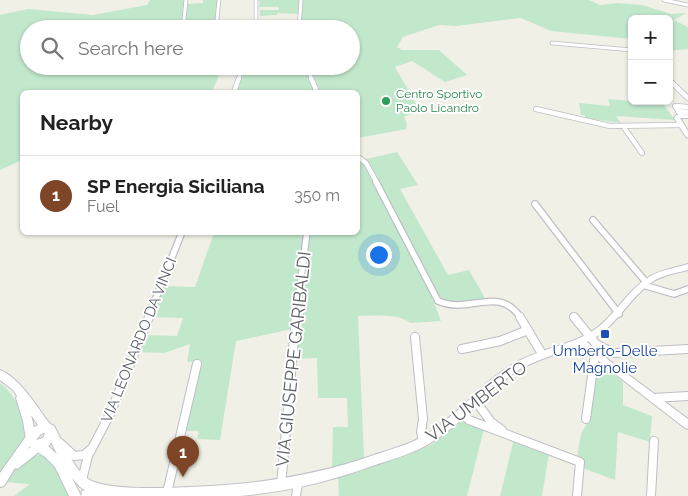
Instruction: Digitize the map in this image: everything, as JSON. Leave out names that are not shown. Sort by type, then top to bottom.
[{"type":"main road","points":[[688,116],[679,114],[677,118],[688,136]]},
{"type":"main road","points":[[645,283],[688,267]]},
{"type":"main road","name":"VIA UMBERTO","points":[[88,492],[132,495],[229,492],[298,483],[364,464],[427,440],[510,371],[526,361],[585,339],[604,328],[619,314],[645,283]]},
{"type":"main road","points":[[0,374],[12,382],[58,442],[72,469],[88,492]]},
{"type":"main road","points":[[19,391],[28,422],[37,442],[88,492]]},
{"type":"main road","points":[[37,442],[49,438],[49,430]]},
{"type":"street","points":[[184,20],[186,0]]},
{"type":"street","points":[[216,20],[219,0]]},
{"type":"street","points":[[256,0],[256,20]]},
{"type":"street","points":[[300,20],[301,0]]},
{"type":"street","points":[[664,0],[688,5]]},
{"type":"street","points":[[552,43],[628,50]]},
{"type":"street","points":[[235,90],[241,75]]},
{"type":"street","points":[[310,75],[316,90]]},
{"type":"street","points":[[673,84],[688,98]]},
{"type":"street","points":[[688,106],[675,106],[679,114],[688,112]]},
{"type":"street","points":[[536,109],[564,114],[593,124],[623,126],[680,125]]},
{"type":"street","points":[[623,126],[642,153]]},
{"type":"street","points":[[360,158],[366,163],[370,170],[438,300],[454,306],[491,302],[506,303],[515,311],[542,354]]},
{"type":"street","points":[[535,204],[619,314]]},
{"type":"street","points":[[593,220],[645,283],[674,294],[688,289]]},
{"type":"street","name":"VIA LEONARDO DA VINCI","points":[[88,492],[82,470],[114,402],[181,235]]},
{"type":"street","name":"VIA GIUSEPPE GARIBALDI","points":[[281,486],[295,323],[307,235]]},
{"type":"street","points":[[574,317],[593,353],[688,425]]},
{"type":"street","points":[[462,349],[500,341],[528,330]]},
{"type":"street","points":[[415,337],[423,418],[421,432],[427,440]]},
{"type":"street","points":[[585,339],[612,353]]},
{"type":"street","points":[[593,353],[688,349]]},
{"type":"street","points":[[586,418],[593,353]]},
{"type":"street","points":[[163,494],[197,364]]},
{"type":"street","points":[[653,398],[688,396]]},
{"type":"street","points":[[475,400],[491,422],[508,434]]},
{"type":"street","points":[[461,413],[469,420],[580,462],[577,496]]},
{"type":"street","points":[[651,496],[654,441]]},
{"type":"street","points":[[7,473],[22,460],[37,442]]},
{"type":"street","points":[[0,482],[37,442]]},
{"type":"street","points":[[58,442],[74,456],[84,455],[94,446]]},
{"type":"street","points":[[296,496],[298,483]]},
{"type":"green space","points":[[150,0],[185,0],[183,20],[20,20],[20,75],[219,75],[213,90],[20,90],[20,161],[0,170],[0,15],[28,9],[93,15],[147,5]]},
{"type":"green space","points":[[203,0],[218,0],[216,20],[185,20],[187,4],[203,3]]},
{"type":"green space","points":[[258,0],[300,0],[299,14],[278,13],[277,15],[260,16],[260,10],[279,10],[279,7],[259,7],[260,2]]},
{"type":"green space","points":[[303,0],[589,0],[600,5],[618,3],[642,5],[671,14],[686,13],[674,20],[688,27],[688,49],[673,51],[673,15],[628,15],[628,39],[551,31],[521,18],[456,26],[439,25],[403,37],[397,47],[402,50],[439,50],[467,75],[445,82],[412,61],[395,67],[419,109],[404,117],[407,124],[406,129],[360,138],[360,90],[319,90],[312,75],[360,75],[360,20],[302,20]]},
{"type":"green space","points":[[243,75],[309,75],[314,90],[238,90]]},
{"type":"green space","points":[[608,99],[628,101],[628,105],[664,105],[675,120],[616,116],[621,123],[585,118],[585,115],[581,115],[579,103],[610,106]]},
{"type":"green space","points":[[397,152],[418,185],[400,189],[448,275],[469,270],[486,300],[464,303],[451,302],[439,296],[434,290],[366,159]]},
{"type":"green space","points":[[360,160],[364,163],[434,302],[441,321],[410,323],[392,316],[358,316],[364,458],[332,468],[333,427],[348,427],[347,398],[318,398],[317,358],[295,359],[309,235],[360,235]]},
{"type":"green space","points":[[213,235],[304,235],[292,329],[236,341],[220,440],[197,439],[199,431],[185,431],[199,361],[187,362],[190,344],[164,353],[139,352],[145,335],[177,336],[183,318],[153,317],[165,286],[195,287]]},
{"type":"green space","points":[[596,363],[601,364],[623,382],[623,405],[652,416],[650,442],[618,432],[615,480],[585,469],[577,457],[581,434],[589,420]]},
{"type":"green space","points":[[0,383],[10,393],[19,407],[26,430],[21,448],[0,476]]},
{"type":"green space","points":[[462,420],[484,429],[467,496],[339,496],[338,477],[433,444],[457,421]]},
{"type":"green space","points":[[514,439],[549,454],[542,496],[500,496]]},
{"type":"green space","points":[[44,454],[56,463],[70,496],[14,496],[30,484],[4,482],[26,460]]},
{"type":"place","name":"Centro Sportivo Paolo Licandro","points":[[386,101]]},
{"type":"place","name":"Umberto-Delle Magnolie","points":[[605,334]]},
{"type":"place","name":"SP Energia Siciliana","points":[[183,477]]}]
